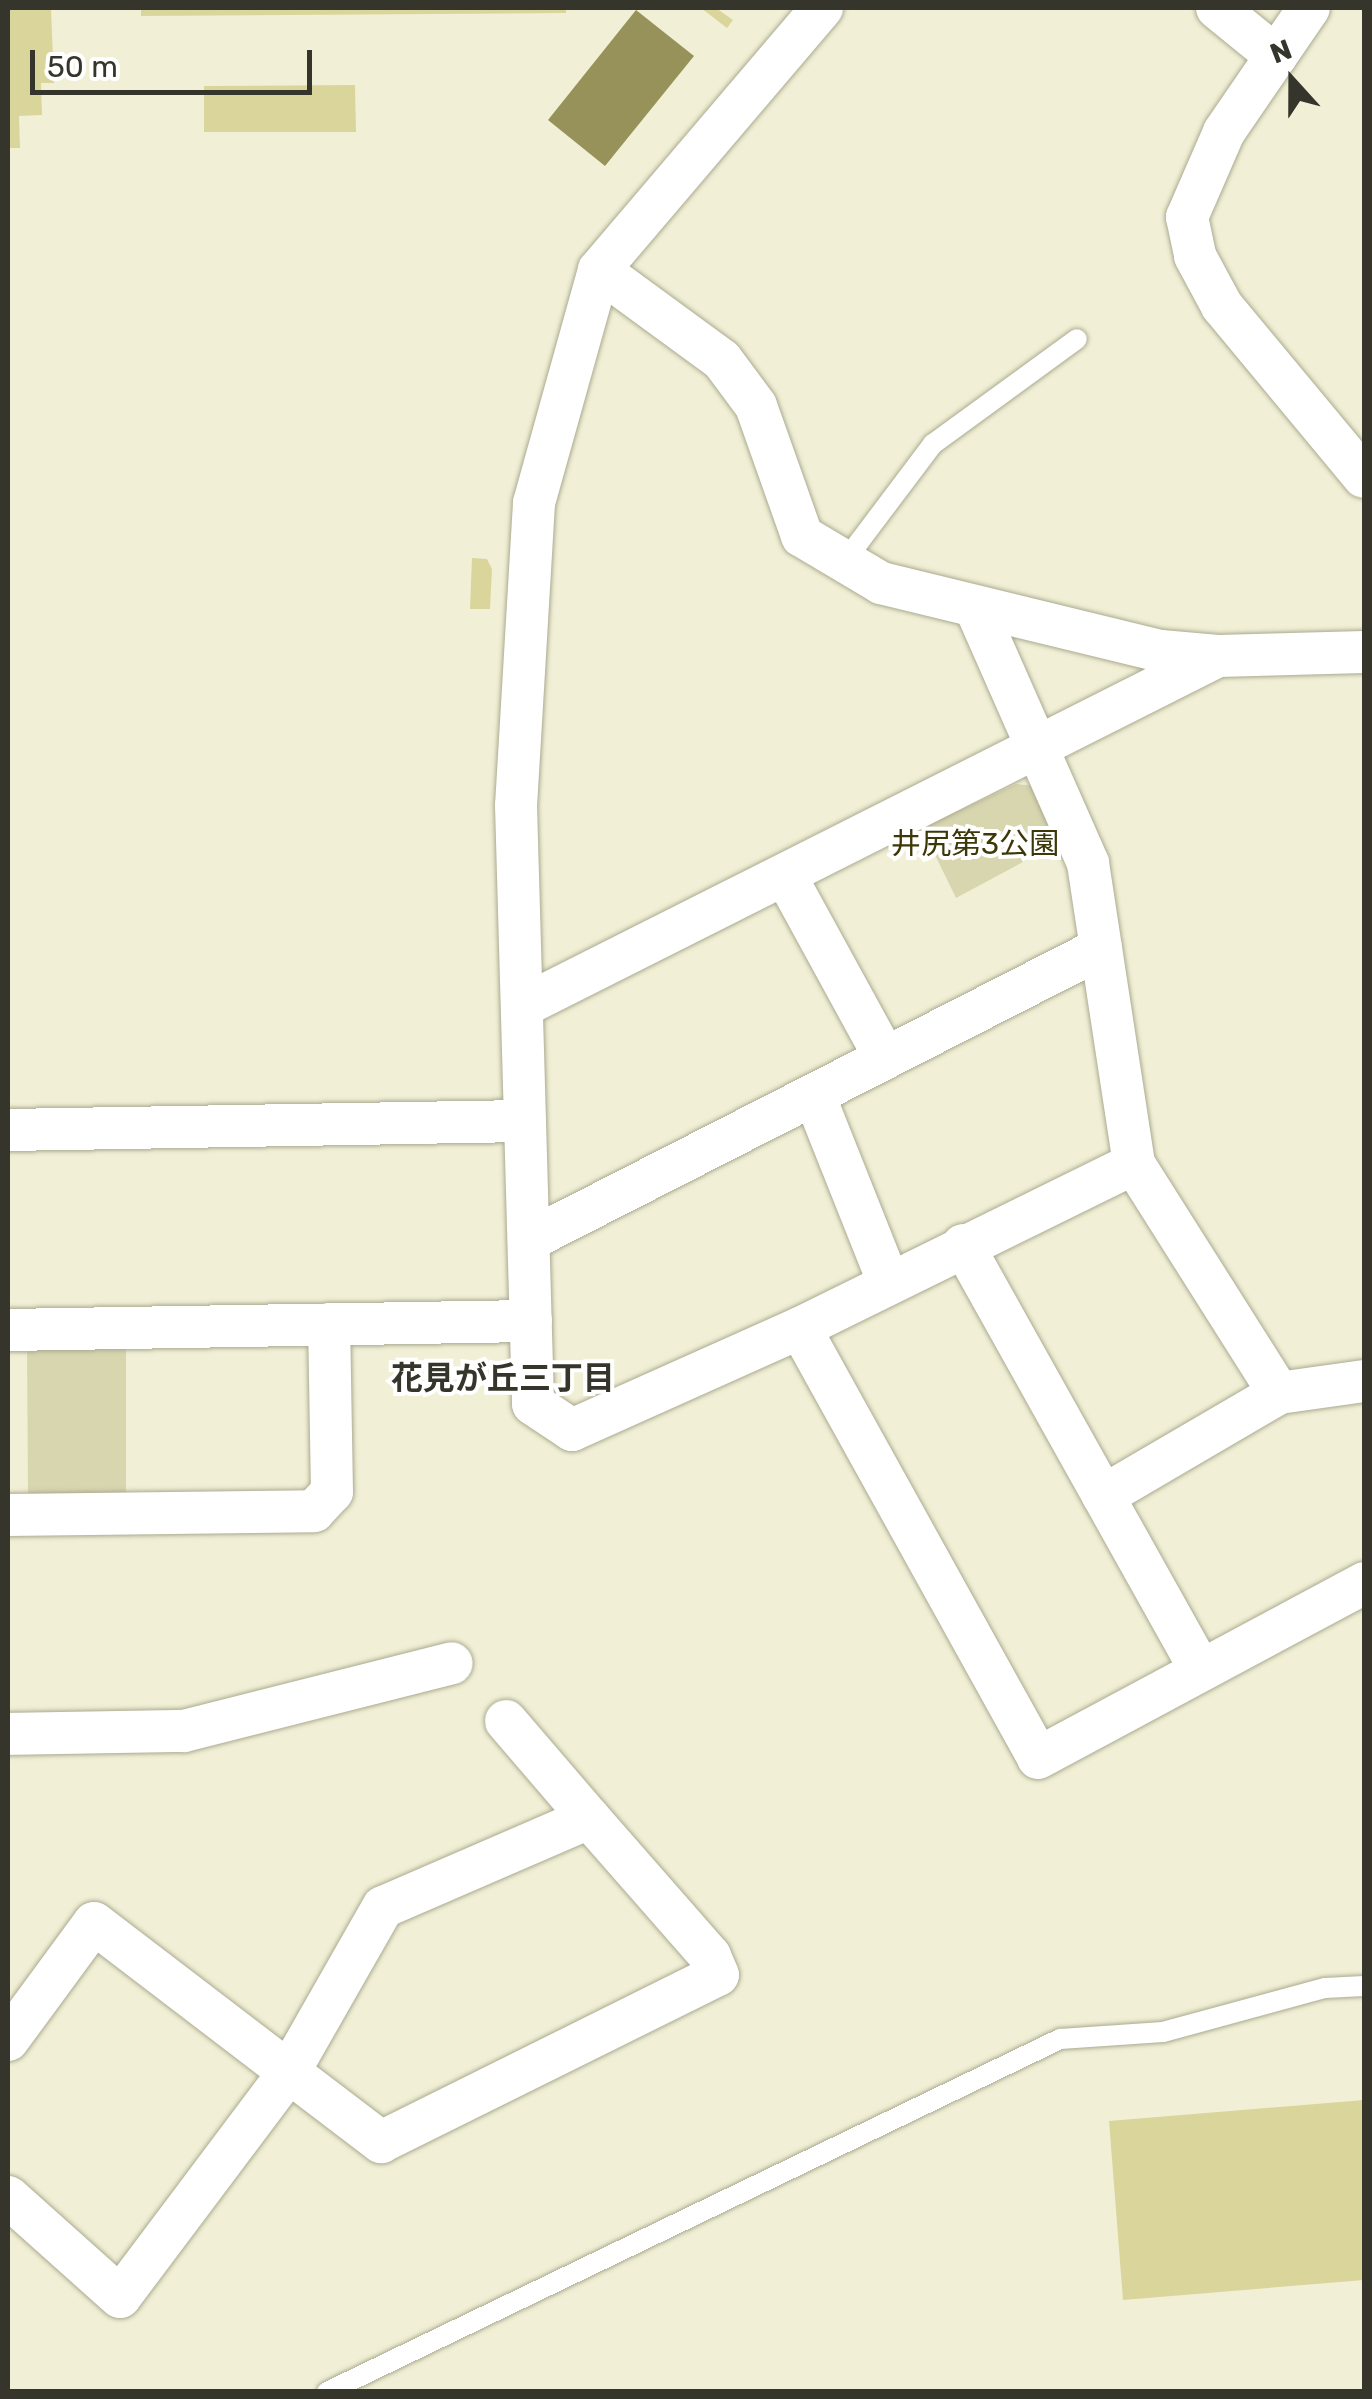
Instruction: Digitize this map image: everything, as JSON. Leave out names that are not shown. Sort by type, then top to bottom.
[{"type":"street","points":[[822,8],[599,270],[534,503],[516,804],[533,1404],[572,1430],[800,1328],[1134,1164]]},
{"type":"street","points":[[1217,8],[1276,56]]},
{"type":"street","points":[[1309,8],[1224,132],[1187,218],[1191,237],[1222,306],[1364,477]]},
{"type":"street","points":[[599,270],[722,360],[756,406],[802,536],[881,582],[976,609],[1162,650],[1218,656],[1364,652]]},
{"type":"street","points":[[976,609],[1088,863],[1134,1164],[1279,1393]]},
{"type":"street","points":[[523,1006],[1218,656]]},
{"type":"street","points":[[785,875],[885,1058]]},
{"type":"street","points":[[529,1240],[1101,948]]},
{"type":"street","points":[[814,1095],[889,1283]]},
{"type":"street","points":[[8,1130],[525,1121]]},
{"type":"street","points":[[963,1246],[1200,1669]]},
{"type":"street","points":[[8,1330],[531,1321]]},
{"type":"street","points":[[8,1515],[314,1511],[332,1492],[329,1324]]},
{"type":"street","points":[[800,1328],[1038,1758],[1364,1583]]},
{"type":"street","points":[[1103,1496],[1279,1393],[1364,1381]]},
{"type":"street","points":[[8,1734],[184,1732],[452,1663]]},
{"type":"street","points":[[8,2040],[94,1922],[381,2142],[718,1975],[710,1956],[506,1721]]},
{"type":"street","points":[[8,2198],[120,2297],[289,2072],[383,1907],[590,1818]]},
{"type":"lane","points":[[844,562],[933,444],[1077,339]]},
{"type":"lane","points":[[327,2392],[1060,2039],[1163,2032],[1325,1988],[1364,1986]]},
{"type":"green space","name":"井尻第3公園","points":[[1016,784],[1035,786],[1062,841],[956,898],[922,828]]},
{"type":"green space","points":[[126,1346],[126,1496],[28,1497],[27,1347]]},
{"type":"shaded area","points":[[636,10],[694,56],[605,166],[548,120]]},
{"type":"building","points":[[8,8],[51,8],[54,83],[41,83],[42,115],[19,116],[20,148],[8,148]]},
{"type":"building","points":[[141,8],[566,8],[566,13],[141,16]]},
{"type":"building","points":[[701,8],[716,8],[733,20],[727,28]]},
{"type":"building","points":[[355,85],[356,132],[204,132],[204,86]]},
{"type":"building","points":[[472,558],[487,559],[492,569],[490,609],[470,609]]},
{"type":"building","points":[[1364,2100],[1364,2280],[1123,2300],[1109,2121]]},
{"type":"district","name":"花見が丘三丁目","points":[[503,1378]]}]
